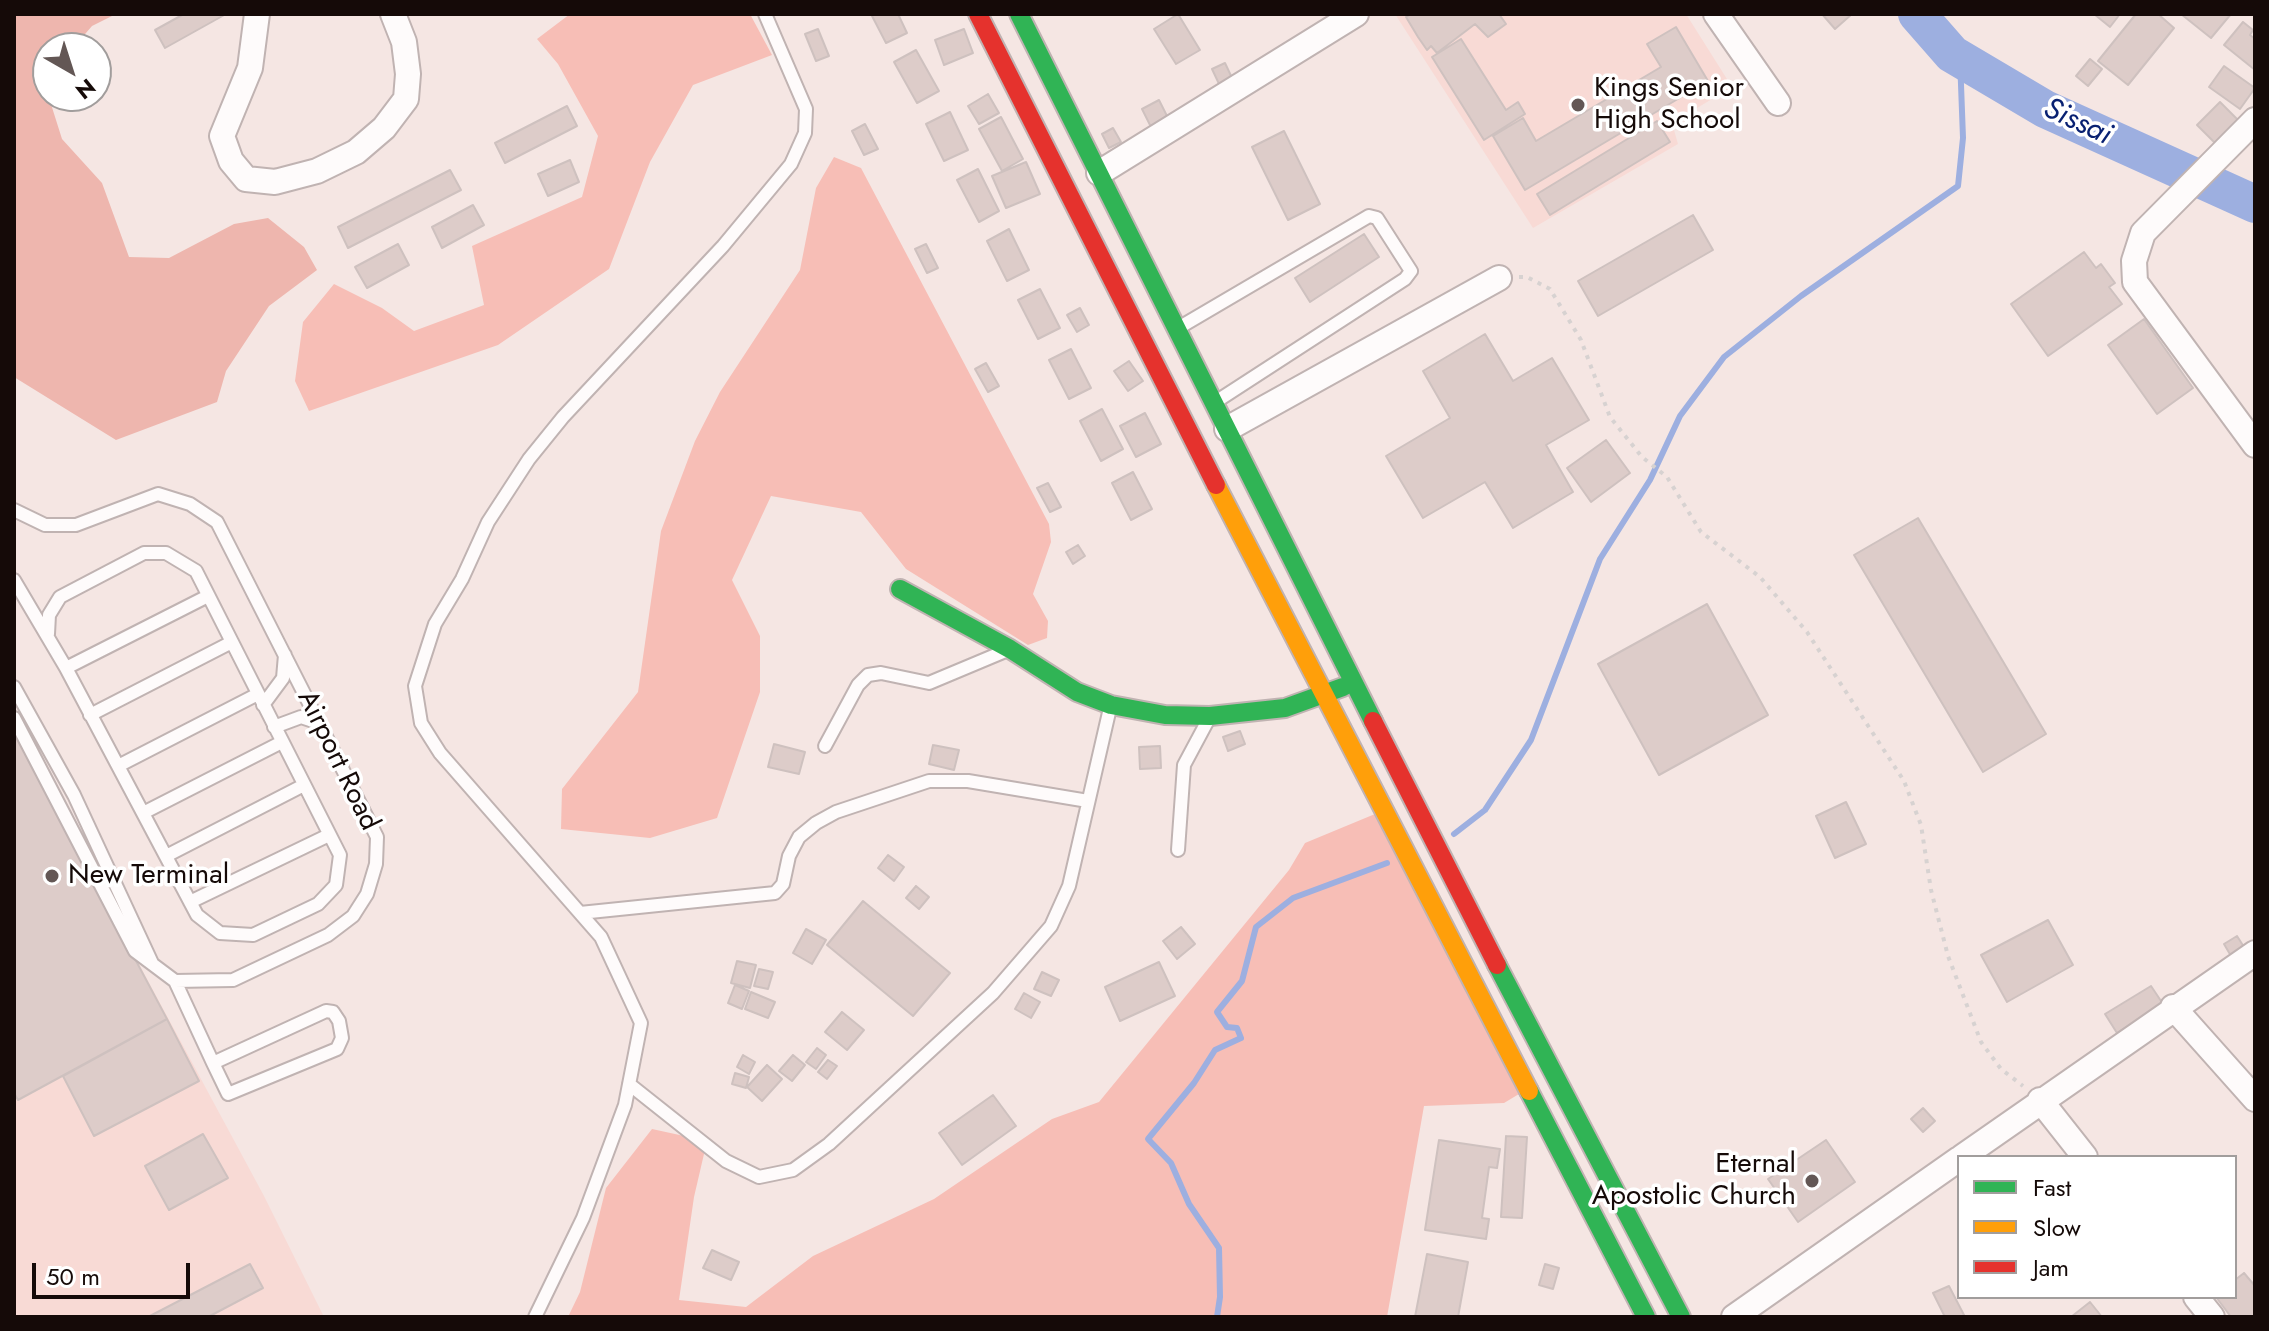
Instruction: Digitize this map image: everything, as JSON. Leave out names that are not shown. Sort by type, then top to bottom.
[{"type":"street","points":[[257,14],[250,68],[222,136],[231,161],[246,179],[275,182],[317,171],[356,152],[384,128],[406,99],[408,74],[404,42],[393,14]]},
{"type":"street","points":[[978,14],[1324,697],[1646,1317]]},
{"type":"street","points":[[1019,14],[1451,876],[1681,1317]]},
{"type":"street","points":[[1099,173],[1356,14]]},
{"type":"street","points":[[1716,14],[1778,103]]},
{"type":"street","points":[[2255,120],[2143,233],[2134,261],[2135,282],[2255,445]]},
{"type":"street","points":[[1227,429],[1499,278]]},
{"type":"street","points":[[900,589],[1010,649],[1077,692],[1111,705],[1165,715],[1210,716],[1285,708],[1324,697],[1355,681]]},
{"type":"street","points":[[1964,1155],[2173,1007],[2255,953]]},
{"type":"street","points":[[2173,1007],[2255,1099]]},
{"type":"street","points":[[2040,1100],[2083,1155]]},
{"type":"street","points":[[1734,1317],[1957,1160]]},
{"type":"street","points":[[2198,1299],[2212,1317]]},
{"type":"lane","points":[[535,1317],[583,1218],[625,1105],[641,1023],[601,937],[440,753],[421,723],[415,686],[435,624],[462,579],[488,522],[529,459],[563,417],[723,246],[791,164],[805,133],[806,109],[765,14]]},
{"type":"lane","points":[[1177,328],[1369,216],[1377,218],[1411,271],[1405,279],[1214,402]]},
{"type":"lane","name":"Airport Road","points":[[14,510],[45,525],[76,525],[158,494],[190,504],[217,522],[377,837],[376,864],[367,894],[353,916],[328,935],[233,980],[175,981]]},
{"type":"lane","points":[[14,580],[48,634],[197,915],[220,933],[253,935],[318,904],[336,885],[340,855],[196,571],[166,553],[144,553],[60,597],[49,615],[48,634]]},
{"type":"lane","points":[[66,668],[208,596]]},
{"type":"lane","points":[[118,766],[260,699],[283,678],[285,655],[269,624]]},
{"type":"lane","points":[[90,715],[232,642]]},
{"type":"lane","points":[[825,746],[858,685],[868,675],[881,673],[929,683],[1010,649]]},
{"type":"lane","points":[[14,687],[74,795],[153,966]]},
{"type":"lane","points":[[629,1084],[726,1161],[759,1177],[793,1170],[829,1144],[1022,963],[1051,926],[1069,886],[1111,705]]},
{"type":"lane","points":[[1178,850],[1184,765],[1210,716]]},
{"type":"lane","points":[[274,727],[301,717],[319,723],[332,748]]},
{"type":"lane","points":[[14,718],[135,951],[175,981],[213,1063],[228,1094],[337,1049],[342,1038],[339,1021],[333,1012],[326,1011],[213,1063]]},
{"type":"lane","points":[[143,813],[282,742]]},
{"type":"lane","points":[[580,913],[775,893],[783,884],[789,856],[799,837],[816,823],[929,781],[968,781],[1088,801]]},
{"type":"lane","points":[[166,856],[304,785]]},
{"type":"lane","points":[[190,902],[329,835]]},
{"type":"path","points":[[1499,278],[1527,277],[1550,289],[1586,350],[1610,417],[1642,457],[1667,477],[1701,532],[1760,577],[1807,632],[1904,781],[1921,825],[1931,890],[1948,956],[1981,1042],[2001,1069],[2040,1100]]},
{"type":"shaded area","points":[[14,14],[116,14],[87,32],[32,32],[32,112],[53,112],[62,139],[102,183],[129,257],[169,258],[234,224],[268,218],[304,247],[317,270],[269,306],[226,371],[217,402],[116,440],[14,377]]},
{"type":"shaded area","points":[[570,14],[750,14],[772,55],[693,85],[650,162],[609,269],[498,345],[309,411],[295,381],[303,322],[334,284],[382,308],[414,331],[484,305],[472,246],[582,197],[598,136],[558,64],[537,39]]},
{"type":"shaded area","name":"Kings Senior High School","points":[[1395,14],[1686,14],[1732,87],[1672,123],[1678,144],[1533,228]]},
{"type":"shaded area","points":[[834,157],[861,168],[1049,524],[1051,542],[1033,594],[1048,621],[1047,638],[1028,645],[906,569],[861,512],[771,496],[732,580],[760,636],[760,692],[717,818],[650,838],[561,829],[562,789],[638,692],[661,531],[695,441],[720,392],[800,270],[816,188]]},
{"type":"shaded area","points":[[14,732],[264,1196],[324,1317],[14,1317]]},
{"type":"shaded area","points":[[1375,814],[1519,1094],[1504,1103],[1424,1106],[1387,1317],[568,1317],[580,1292],[606,1188],[652,1129],[707,1141],[694,1197],[679,1300],[746,1307],[813,1256],[934,1199],[1052,1119],[1099,1102],[1289,870],[1305,843]]},
{"type":"building","points":[[184,14],[226,14],[165,48],[155,30]]},
{"type":"building","points":[[871,14],[898,14],[907,33],[886,43]]},
{"type":"building","points":[[1178,14],[1200,50],[1176,64],[1154,29]]},
{"type":"building","points":[[1411,14],[1499,14],[1506,24],[1488,37],[1475,24],[1437,53],[1431,46],[1427,50],[1418,37],[1406,17]]},
{"type":"building","points":[[1822,14],[1852,14],[1835,29]]},
{"type":"building","points":[[2094,14],[2120,14],[2110,27]]},
{"type":"building","points":[[2136,14],[2158,14],[2174,28],[2128,85],[2098,61]]},
{"type":"building","points":[[2181,14],[2231,14],[2211,38]]},
{"type":"building","points":[[2243,22],[2253,30],[2250,35],[2255,39],[2255,70],[2224,45]]},
{"type":"building","points":[[1676,27],[1708,81],[1525,190],[1493,136],[1523,118],[1536,141],[1661,67],[1647,44]]},
{"type":"building","points":[[818,29],[829,56],[816,61],[805,34]]},
{"type":"building","points":[[964,29],[973,53],[944,65],[935,40]]},
{"type":"building","points":[[1461,39],[1506,110],[1518,102],[1525,114],[1484,140],[1432,57]]},
{"type":"building","points":[[916,50],[939,91],[917,103],[894,62]]},
{"type":"building","points":[[2090,59],[2102,69],[2088,86],[2076,76]]},
{"type":"building","points":[[1225,63],[1233,80],[1220,86],[1212,69]]},
{"type":"building","points":[[2224,66],[2255,88],[2240,109],[2209,87]]},
{"type":"building","points":[[988,94],[999,113],[979,124],[968,106]]},
{"type":"building","points":[[1159,100],[1168,118],[1151,127],[1142,109]]},
{"type":"building","points":[[2220,102],[2241,123],[2218,146],[2197,125]]},
{"type":"building","points":[[567,106],[577,126],[505,163],[495,143]]},
{"type":"building","points":[[950,112],[968,150],[944,161],[926,124]]},
{"type":"building","points":[[1001,117],[1023,159],[1002,171],[979,129]]},
{"type":"building","points":[[1657,121],[1670,142],[1550,215],[1537,194]]},
{"type":"building","points":[[865,124],[878,149],[864,155],[852,131]]},
{"type":"building","points":[[1113,128],[1121,142],[1109,148],[1102,134]]},
{"type":"building","points":[[1284,131],[1320,204],[1288,220],[1252,147]]},
{"type":"building","points":[[570,160],[579,182],[548,196],[538,174]]},
{"type":"building","points":[[1026,162],[1040,194],[1006,208],[992,176]]},
{"type":"building","points":[[978,169],[999,211],[979,222],[957,180]]},
{"type":"building","points":[[450,170],[461,190],[348,248],[338,227]]},
{"type":"building","points":[[473,205],[484,225],[442,248],[432,227]]},
{"type":"building","points":[[1693,215],[1713,250],[1598,316],[1578,281]]},
{"type":"building","points":[[1009,229],[1029,270],[1007,281],[987,241]]},
{"type":"building","points":[[1364,234],[1379,257],[1310,302],[1295,278]]},
{"type":"building","points":[[398,244],[409,265],[367,288],[355,267]]},
{"type":"building","points":[[926,244],[938,268],[927,273],[915,249]]},
{"type":"building","points":[[2084,252],[2096,268],[2101,264],[2115,283],[2109,287],[2122,304],[2048,356],[2011,304]]},
{"type":"building","points":[[1040,289],[1060,328],[1038,339],[1018,300]]},
{"type":"building","points":[[1080,308],[1089,325],[1077,332],[1067,315]]},
{"type":"building","points":[[2144,319],[2193,388],[2157,414],[2108,345]]},
{"type":"building","points":[[1485,334],[1513,381],[1552,358],[1589,420],[1546,445],[1573,492],[1513,528],[1485,482],[1423,518],[1386,456],[1450,418],[1423,371]]},
{"type":"building","points":[[1071,349],[1091,388],[1069,399],[1049,360]]},
{"type":"building","points":[[1129,361],[1143,381],[1128,391],[1114,371]]},
{"type":"building","points":[[986,363],[999,386],[988,392],[975,369]]},
{"type":"building","points":[[1102,409],[1123,449],[1101,461],[1080,421]]},
{"type":"building","points":[[1145,413],[1161,444],[1136,457],[1120,426]]},
{"type":"building","points":[[1606,440],[1630,473],[1591,502],[1567,468]]},
{"type":"building","points":[[1133,472],[1152,509],[1131,520],[1112,483]]},
{"type":"building","points":[[1048,483],[1061,507],[1050,512],[1037,488]]},
{"type":"building","points":[[1918,518],[2046,734],[1983,772],[1854,555]]},
{"type":"building","points":[[1078,545],[1085,556],[1073,564],[1066,552]]},
{"type":"building","points":[[1707,604],[1768,715],[1659,775],[1598,664]]},
{"type":"building","points":[[1240,731],[1245,744],[1228,751],[1223,737]]},
{"type":"building","name":"New Terminal","points":[[14,732],[167,1019],[18,1100],[14,1093]]},
{"type":"building","points":[[774,744],[805,752],[799,774],[768,767]]},
{"type":"building","points":[[933,745],[959,750],[954,770],[929,764]]},
{"type":"building","points":[[1160,746],[1161,768],[1140,769],[1139,747]]},
{"type":"building","points":[[1846,802],[1866,844],[1835,858],[1816,816]]},
{"type":"building","points":[[888,855],[904,867],[894,881],[878,868]]},
{"type":"building","points":[[916,886],[929,897],[919,909],[906,898]]},
{"type":"building","points":[[863,901],[950,973],[913,1016],[827,945]]},
{"type":"building","points":[[2048,920],[2073,965],[2007,1002],[1981,955]]},
{"type":"building","points":[[1181,927],[1195,944],[1177,959],[1163,941]]},
{"type":"building","points":[[806,929],[826,940],[812,964],[793,953]]},
{"type":"building","points":[[2237,936],[2244,947],[2231,956],[2224,944]]},
{"type":"building","points":[[737,961],[756,965],[750,988],[731,983]]},
{"type":"building","points":[[1159,962],[1175,996],[1120,1021],[1105,987]]},
{"type":"building","points":[[759,969],[773,972],[768,989],[754,986]]},
{"type":"building","points":[[1042,972],[1059,980],[1051,996],[1034,989]]},
{"type":"building","points":[[735,985],[749,991],[742,1009],[728,1003]]},
{"type":"building","points":[[2151,986],[2163,1004],[2117,1033],[2105,1014]]},
{"type":"building","points":[[751,992],[775,1002],[768,1018],[745,1009]]},
{"type":"building","points":[[1024,993],[1040,1002],[1031,1018],[1015,1009]]},
{"type":"building","points":[[842,1012],[864,1030],[847,1050],[825,1032]]},
{"type":"building","points":[[167,1019],[199,1081],[94,1136],[63,1076]]},
{"type":"building","points":[[817,1048],[826,1055],[816,1069],[806,1062]]},
{"type":"building","points":[[743,1055],[755,1062],[749,1074],[737,1067]]},
{"type":"building","points":[[793,1055],[805,1065],[792,1081],[779,1071]]},
{"type":"building","points":[[828,1060],[837,1066],[827,1079],[818,1072]]},
{"type":"building","points":[[767,1065],[782,1079],[762,1101],[747,1087]]},
{"type":"building","points":[[735,1073],[749,1077],[746,1088],[732,1084]]},
{"type":"building","points":[[993,1095],[1016,1126],[962,1165],[939,1133]]},
{"type":"building","points":[[1923,1108],[1935,1121],[1923,1132],[1911,1119]]},
{"type":"building","points":[[203,1134],[228,1178],[169,1210],[145,1166]]},
{"type":"building","points":[[1506,1136],[1527,1137],[1522,1218],[1501,1217]]},
{"type":"building","points":[[1439,1140],[1500,1149],[1497,1168],[1489,1167],[1482,1218],[1489,1219],[1486,1239],[1425,1230]]},
{"type":"building","name":"Eternal Apostolic Church","points":[[1826,1140],[1855,1182],[1798,1222],[1768,1179]]},
{"type":"building","points":[[712,1250],[739,1262],[731,1280],[703,1268]]},
{"type":"building","points":[[1427,1254],[1468,1262],[1458,1317],[1415,1317]]},
{"type":"building","points":[[250,1264],[263,1288],[208,1317],[148,1317]]},
{"type":"building","points":[[1545,1264],[1559,1268],[1553,1289],[1539,1285]]},
{"type":"building","points":[[2244,1273],[2255,1286],[2255,1317],[2231,1317],[2218,1299],[2237,1299],[2237,1278]]},
{"type":"building","points":[[1949,1286],[1965,1317],[1945,1317],[1933,1293]]},
{"type":"building","points":[[2090,1302],[2102,1317],[2071,1317]]},
{"type":"waterway","name":"Sissai","points":[[1917,14],[1952,54],[2045,109],[2255,204]]},
{"type":"waterway","points":[[1454,834],[1485,810],[1531,740],[1600,559],[1650,480],[1680,416],[1724,357],[1801,296],[1958,186],[1963,138],[1960,58]]},
{"type":"waterway","points":[[1217,1317],[1220,1297],[1219,1248],[1189,1204],[1171,1163],[1148,1139],[1194,1083],[1215,1050],[1241,1038],[1237,1028],[1227,1027],[1217,1012],[1242,981],[1256,927],[1293,898],[1387,863]]},
{"type":"traffic: fast","points":[[1019,14],[1373,721]]},
{"type":"traffic: fast","points":[[900,589],[1010,649],[1077,692],[1111,705],[1165,715],[1210,716],[1285,708],[1343,687]]},
{"type":"traffic: fast","points":[[1497,965],[1681,1317]]},
{"type":"traffic: fast","points":[[1529,1091],[1646,1317]]},
{"type":"traffic: slow","points":[[1216,485],[1529,1091]]},
{"type":"traffic: jam","points":[[978,14],[1216,485]]},
{"type":"traffic: jam","points":[[1373,721],[1497,965]]},
{"type":"place","name":"Kings Senior High School","points":[[1578,105]]},
{"type":"place","name":"New Terminal","points":[[52,876]]},
{"type":"place","name":"Eternal Apostolic Church","points":[[1812,1181]]}]
